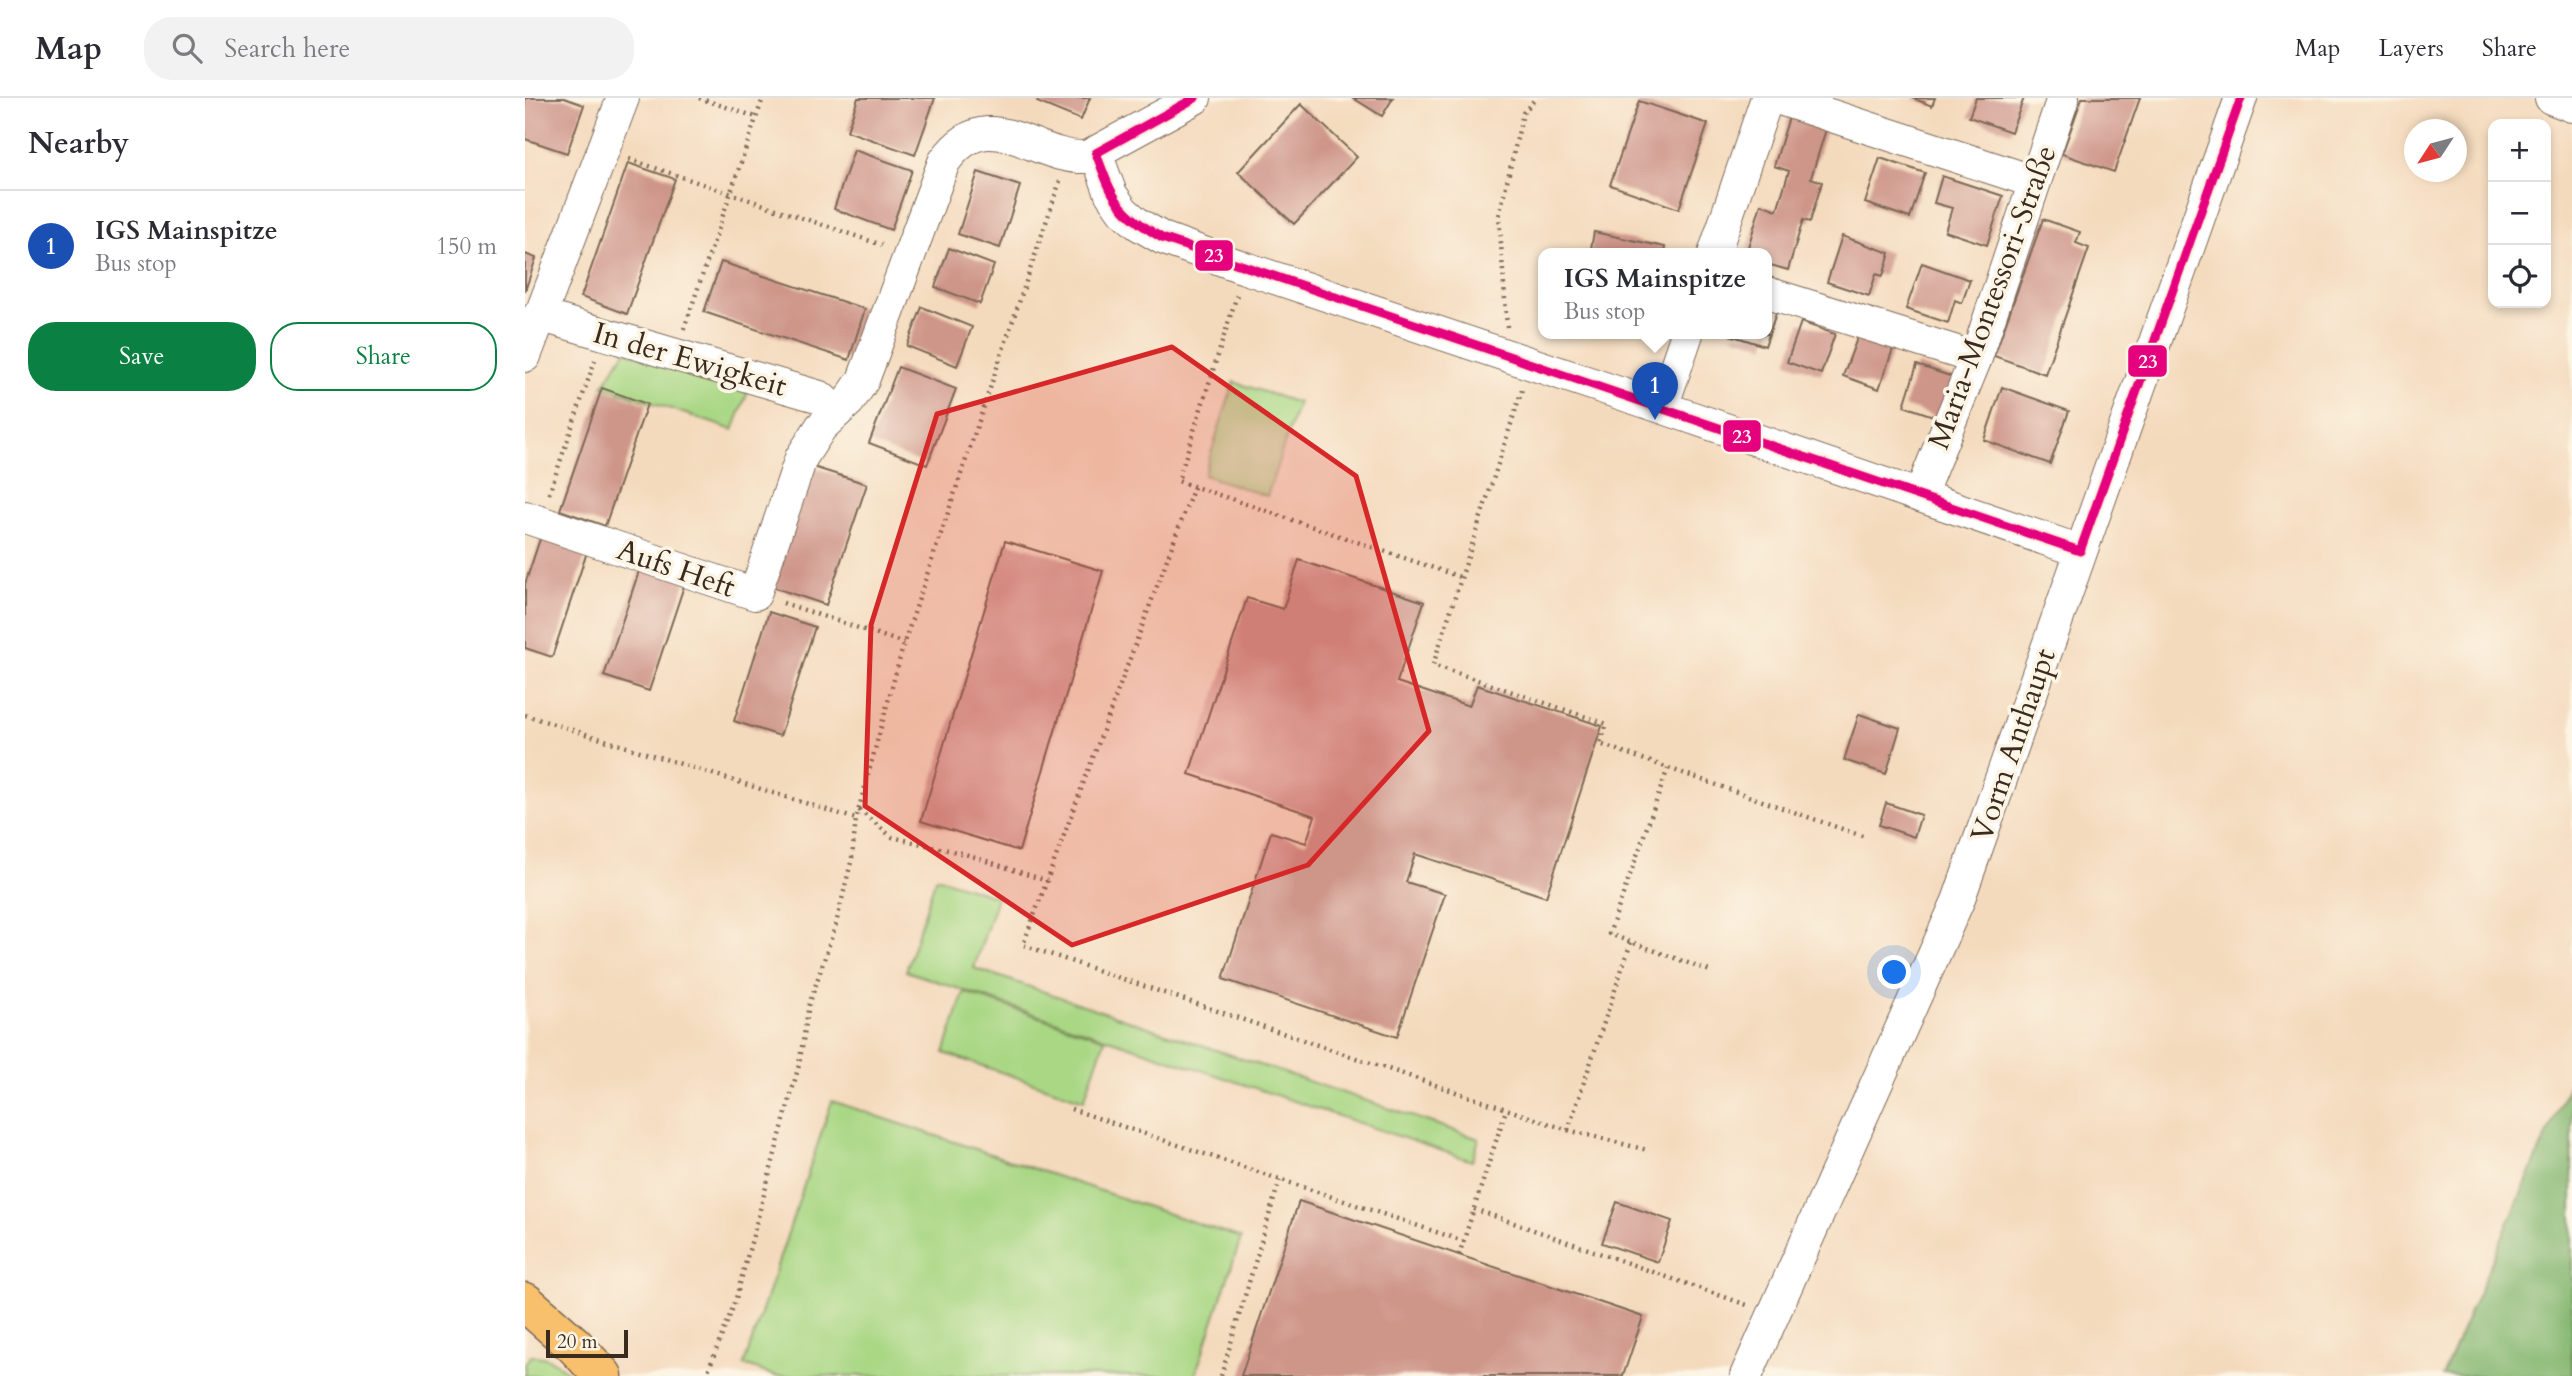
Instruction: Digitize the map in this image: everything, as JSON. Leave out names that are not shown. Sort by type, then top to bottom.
[{"type":"highway","points":[[525,1303],[574,1345],[603,1376]]},
{"type":"street","points":[[525,356],[623,98]]},
{"type":"street","points":[[1716,248],[1767,98]]},
{"type":"street","points":[[1777,98],[2035,182]]},
{"type":"street","name":"Maria-Montessori-Straße","points":[[1920,495],[1976,358],[2063,98]]},
{"type":"street","name":"Vorm Anthaupt","points":[[1747,1376],[1958,901],[2241,98]]},
{"type":"street","points":[[2551,98],[2572,106]]},
{"type":"street","points":[[1185,100],[1082,154],[1123,211],[1137,224],[1162,238],[2080,551]]},
{"type":"street","name":"Aufs Heft","points":[[533,519],[755,594],[801,458],[821,427],[849,401],[863,380],[944,162],[952,150],[966,138],[981,131],[1082,154]]},
{"type":"street","points":[[1772,295],[1976,358]]},
{"type":"street","name":"In der Ewigkeit","points":[[539,315],[820,397],[836,412]]},
{"type":"street","points":[[1662,407],[1684,339]]},
{"type":"path","points":[[698,98],[756,117]]},
{"type":"path","points":[[675,356],[762,98]]},
{"type":"path","points":[[1536,98],[1523,113],[1499,216],[1520,360],[1463,578],[1433,665],[1607,724],[1600,744],[1865,838]]},
{"type":"path","points":[[603,150],[909,255]]},
{"type":"path","points":[[706,1376],[734,1302],[799,1065],[809,1004],[836,924],[852,858],[856,820],[904,643],[1082,154]]},
{"type":"path","points":[[1245,268],[1178,481],[1463,578]]},
{"type":"path","points":[[533,519],[604,335]]},
{"type":"path","points":[[1194,487],[1023,944],[1506,1110],[1568,1130],[1647,1150]]},
{"type":"path","points":[[755,594],[904,643]]},
{"type":"path","points":[[525,715],[856,820]]},
{"type":"path","points":[[1668,768],[1609,934],[1710,971]]},
{"type":"path","points":[[859,810],[892,837],[965,854],[1047,881]]},
{"type":"path","points":[[1568,1130],[1631,942]]},
{"type":"path","points":[[1071,1109],[1463,1241]]},
{"type":"path","points":[[1459,1255],[1506,1110]]},
{"type":"path","points":[[1221,1376],[1280,1180]]},
{"type":"path","points":[[1474,1209],[1775,1314]]},
{"type":"highlighted area","points":[[1172,347],[1356,476],[1429,731],[1308,865],[1072,945],[865,806],[871,625],[937,414]]},
{"type":"green space","points":[[625,351],[748,391],[733,430],[603,386]]},
{"type":"green space","points":[[1234,382],[1298,403],[1267,496],[1204,475]]},
{"type":"green space","points":[[936,877],[997,897],[974,968],[1479,1139],[1472,1161],[906,971]]},
{"type":"green space","points":[[964,992],[1105,1039],[1084,1100],[944,1053]]},
{"type":"green space","points":[[2572,1077],[2572,1376],[2442,1376]]},
{"type":"green space","points":[[832,1101],[1241,1238],[1195,1376],[775,1376],[744,1365]]},
{"type":"green space","points":[[531,1356],[553,1361],[571,1376],[525,1376],[525,1363]]},
{"type":"building","points":[[525,98],[564,98],[584,105],[567,153],[525,139]]},
{"type":"building","points":[[858,98],[935,98],[915,155],[847,131]]},
{"type":"building","points":[[1038,98],[1090,98],[1081,120],[1037,102]]},
{"type":"building","points":[[1353,98],[1393,98],[1382,116]]},
{"type":"building","points":[[1912,98],[1935,98],[1932,106]]},
{"type":"building","points":[[1976,98],[2024,98],[2011,132],[1969,117]]},
{"type":"building","points":[[2082,98],[2140,98],[2114,172],[2062,154]]},
{"type":"building","points":[[1639,101],[1708,124],[1679,209],[1610,185]]},
{"type":"building","points":[[1301,104],[1357,157],[1294,224],[1238,172]]},
{"type":"building","points":[[1790,114],[1827,126],[1811,178],[1822,182],[1810,222],[1803,220],[1788,270],[1772,265],[1772,248],[1748,248],[1761,204],[1777,210],[1789,171],[1774,166]]},
{"type":"building","points":[[854,150],[912,170],[891,230],[834,209]]},
{"type":"building","points":[[1880,158],[1925,173],[1910,218],[1865,203]]},
{"type":"building","points":[[628,163],[675,179],[627,314],[581,297]]},
{"type":"building","points":[[978,172],[1020,186],[1000,248],[958,234]]},
{"type":"building","points":[[1942,176],[2003,196],[1987,245],[1945,231],[1952,208],[1934,203]]},
{"type":"building","points":[[2043,219],[2080,232],[2076,243],[2089,248],[2045,374],[1994,356]]},
{"type":"building","points":[[1594,232],[1665,247],[1665,248],[1591,248]]},
{"type":"building","points":[[1842,236],[1890,253],[1883,276],[1876,274],[1869,296],[1827,282]]},
{"type":"building","points":[[949,248],[994,265],[980,304],[935,287]]},
{"type":"building","points":[[525,254],[536,258],[525,291]]},
{"type":"building","points":[[721,262],[865,309],[849,360],[704,312]]},
{"type":"building","points":[[1922,263],[1970,280],[1962,303],[1955,300],[1948,323],[1906,309]]},
{"type":"building","points":[[1772,305],[1778,307],[1772,325]]},
{"type":"building","points":[[922,307],[972,327],[957,366],[907,346]]},
{"type":"building","points":[[1801,322],[1835,334],[1821,374],[1787,362]]},
{"type":"building","points":[[1859,333],[1894,346],[1879,389],[1843,376]]},
{"type":"building","points":[[1743,339],[1767,339],[1765,346]]},
{"type":"building","points":[[1917,365],[1953,377],[1939,418],[1904,406]]},
{"type":"building","points":[[898,367],[956,389],[927,465],[869,443]]},
{"type":"building","points":[[2002,387],[2069,411],[2050,464],[1984,440]]},
{"type":"building","points":[[602,388],[647,404],[605,526],[560,510]]},
{"type":"building","points":[[813,467],[867,484],[826,605],[773,587]]},
{"type":"building","points":[[542,533],[588,549],[552,657],[525,648],[525,584]]},
{"type":"building","points":[[1005,541],[1103,571],[1019,851],[921,821]]},
{"type":"building","points":[[1299,560],[1424,602],[1397,682],[1469,706],[1477,685],[1602,726],[1546,897],[1415,854],[1406,882],[1445,894],[1397,1037],[1223,979],[1271,832],[1306,843],[1315,816],[1189,774],[1247,598],[1283,609]]},
{"type":"building","points":[[641,565],[686,580],[649,691],[604,676]]},
{"type":"building","points":[[769,612],[815,627],[780,736],[734,721]]},
{"type":"building","points":[[1859,714],[1900,728],[1886,774],[1844,760]]},
{"type":"building","points":[[1886,803],[1921,815],[1914,837],[1879,825]]},
{"type":"building","points":[[1299,1201],[1643,1317],[1623,1376],[1241,1376]]},
{"type":"building","points":[[1617,1202],[1672,1221],[1658,1262],[1602,1243]]},
{"type":"transit line","name":"23","points":[[1195,98],[1096,153],[1107,182],[1119,203],[1126,212],[1162,238],[2080,551],[2241,98]]},
{"type":"place","name":"IGS Mainspitze","points":[[1655,420]]}]
